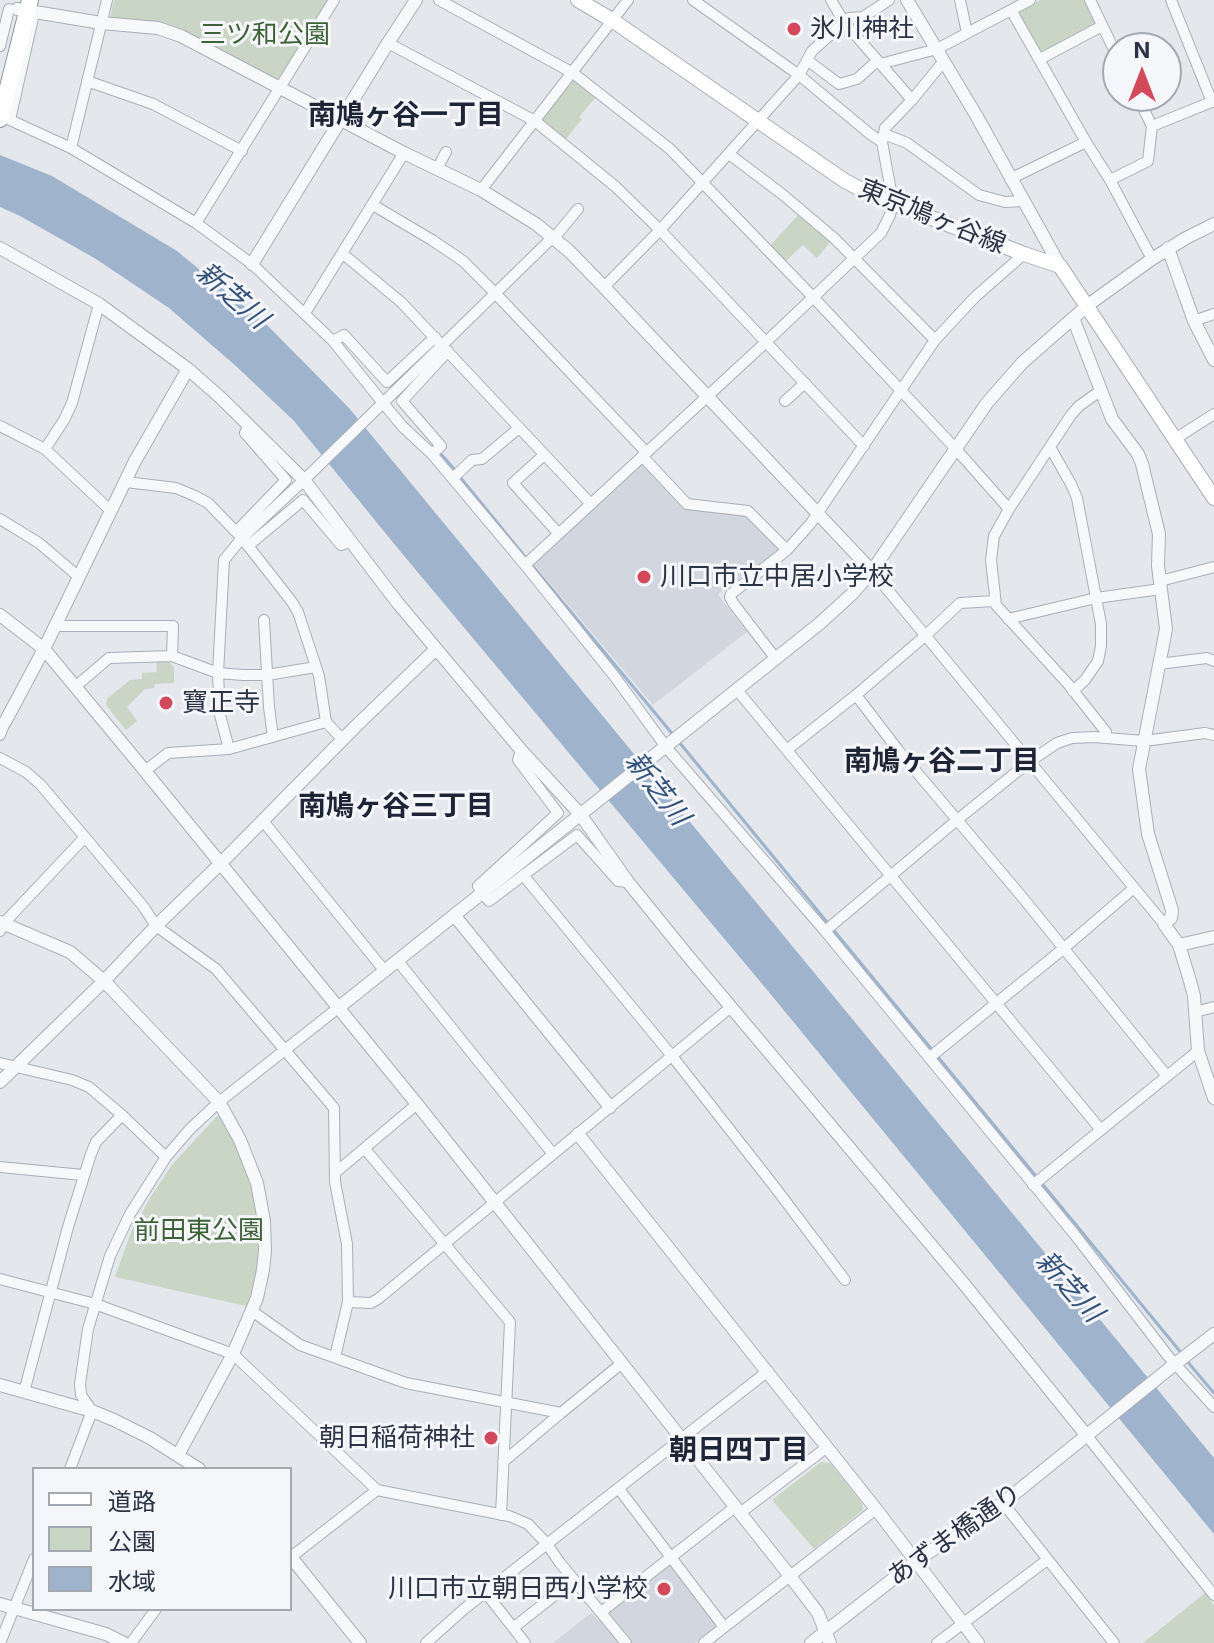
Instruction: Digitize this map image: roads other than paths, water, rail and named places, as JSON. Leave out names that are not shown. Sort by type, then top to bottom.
[{"type":"highway","points":[[0,82],[20,7]]},
{"type":"highway","points":[[0,119],[20,7]]},
{"type":"main road","name":"東京鳩ヶ谷線","points":[[578,0],[612,20],[845,181],[870,194],[1060,266]]},
{"type":"main road","points":[[1060,266],[1214,498]]},
{"type":"street","points":[[71,148],[107,0]]},
{"type":"street","points":[[196,223],[334,0]]},
{"type":"street","points":[[252,264],[416,0]]},
{"type":"street","points":[[439,0],[573,73],[670,149],[813,297],[1009,509]]},
{"type":"street","points":[[481,190],[628,0]]},
{"type":"street","points":[[693,0],[799,75],[870,134],[907,143],[979,195],[1005,202],[1023,201]]},
{"type":"street","points":[[831,0],[844,22],[912,100]]},
{"type":"street","points":[[604,287],[660,230],[799,75],[812,51],[849,18],[863,17],[889,0]]},
{"type":"street","points":[[907,0],[976,115],[1060,266]]},
{"type":"street","points":[[960,0],[967,33]]},
{"type":"street","points":[[807,60],[839,84],[857,79],[878,62],[937,49],[1030,0]]},
{"type":"street","points":[[1090,0],[1105,32]]},
{"type":"street","points":[[1152,126],[1213,101],[1171,0]]},
{"type":"street","points":[[20,7],[101,23],[158,28],[181,36],[481,190],[554,238],[872,571],[1164,924],[1179,945],[1190,981],[1198,1051],[1213,1089]]},
{"type":"street","points":[[0,46],[20,7]]},
{"type":"street","points":[[20,7],[10,120],[71,148],[196,223],[252,264],[333,341],[403,427],[432,454],[525,565],[615,677],[663,749],[825,931],[1075,1235],[1172,1366],[1214,1407]]},
{"type":"street","points":[[1011,10],[1152,259]]},
{"type":"street","points":[[1040,59],[1102,26]]},
{"type":"street","points":[[388,43],[535,121],[616,187],[864,446]]},
{"type":"street","points":[[525,565],[881,233],[893,202],[883,138],[885,128],[943,62]]},
{"type":"street","points":[[87,81],[153,104],[242,151]]},
{"type":"street","points":[[1110,180],[1148,161],[1152,126],[1145,112]]},
{"type":"street","points":[[1010,179],[1086,142]]},
{"type":"street","points":[[437,169],[446,152]]},
{"type":"street","points":[[305,313],[404,153]]},
{"type":"street","points":[[729,154],[782,194],[855,258],[935,340]]},
{"type":"street","points":[[373,205],[463,261],[687,504],[748,511],[787,550]]},
{"type":"street","points":[[242,539],[554,238],[578,209]]},
{"type":"street","points":[[92,1411],[81,1395],[80,1384],[88,1329],[110,1256],[130,1214],[166,1157],[190,1129],[219,1102],[829,615],[872,571],[1004,381],[1088,305],[1168,248],[1214,224]]},
{"type":"street","points":[[0,248],[99,304],[188,369],[304,480],[436,649],[521,750],[582,813],[628,882],[964,1284],[1214,1595]]},
{"type":"street","points":[[1168,248],[1194,321],[1214,360]]},
{"type":"street","points":[[343,254],[401,302],[590,503]]},
{"type":"street","points":[[776,659],[730,597],[787,550],[817,515],[935,340],[975,297],[1024,254]]},
{"type":"street","points":[[45,449],[72,403],[99,304]]},
{"type":"street","points":[[1194,321],[1214,314]]},
{"type":"street","points":[[1073,318],[1112,419],[1138,454],[1146,474],[1159,534],[1160,585],[1166,629],[1139,769],[1148,834],[1172,910],[1171,918],[1164,924]]},
{"type":"street","points":[[333,341],[344,335],[387,382],[442,344]]},
{"type":"street","points":[[432,454],[441,446],[402,401],[442,344]]},
{"type":"street","points":[[0,735],[7,707],[44,649],[135,461],[188,369]]},
{"type":"street","points":[[785,401],[805,383]]},
{"type":"street","points":[[1100,391],[1071,415],[1009,509],[994,536],[991,560],[996,605],[1073,691],[1106,732],[1106,738]]},
{"type":"street","points":[[1175,439],[1214,414]]},
{"type":"street","points":[[0,426],[45,449],[111,511]]},
{"type":"street","points":[[229,749],[220,715],[218,673],[224,560],[286,480],[245,433],[249,426]]},
{"type":"street","points":[[453,478],[472,460],[482,459],[519,428]]},
{"type":"street","points":[[1050,447],[1077,498],[1101,624],[1098,661],[1073,691]]},
{"type":"street","points":[[544,455],[513,483],[558,533]]},
{"type":"street","points":[[126,482],[176,488],[195,496],[208,503],[242,539],[298,612],[316,667],[326,722],[343,740]]},
{"type":"street","points":[[242,539],[303,500],[341,545],[350,542]]},
{"type":"street","points":[[0,519],[39,543],[79,577]]},
{"type":"street","points":[[1008,619],[1160,585],[1214,567]]},
{"type":"street","points":[[788,749],[856,695],[960,603],[994,601]]},
{"type":"street","points":[[0,615],[44,649],[417,1104],[790,1576],[818,1613],[828,1637]]},
{"type":"street","points":[[264,620],[273,737]]},
{"type":"street","points":[[55,626],[173,626],[172,656]]},
{"type":"street","points":[[0,1082],[436,649]]},
{"type":"street","points":[[75,687],[109,658],[172,656],[218,673],[267,675],[316,667]]},
{"type":"street","points":[[1159,664],[1207,658],[1214,661]]},
{"type":"street","points":[[737,690],[1101,1130]]},
{"type":"street","points":[[856,695],[1167,1076]]},
{"type":"street","points":[[145,771],[168,753],[229,749],[326,722]]},
{"type":"street","points":[[825,931],[1050,747],[1081,737],[1144,741],[1205,733],[1214,735]]},
{"type":"street","points":[[521,750],[518,760],[558,813],[478,886],[482,893],[489,901],[577,835],[618,881],[628,882]]},
{"type":"street","points":[[0,758],[26,772],[40,784],[143,906],[156,926],[216,969],[334,1108],[335,1182],[347,1244],[348,1302],[335,1357]]},
{"type":"street","points":[[263,821],[384,970]]},
{"type":"street","points":[[85,837],[1,925],[70,952],[104,981],[219,1102],[240,1140],[261,1198],[265,1251],[252,1311],[233,1354],[178,1455]]},
{"type":"street","points":[[523,875],[672,1056],[845,1280]]},
{"type":"street","points":[[929,1058],[1134,888]]},
{"type":"street","points":[[454,915],[610,1107]]},
{"type":"street","points":[[1179,945],[1214,937]]},
{"type":"street","points":[[397,960],[553,1154]]},
{"type":"street","points":[[348,1302],[371,1303],[378,1299],[731,1007]]},
{"type":"street","points":[[1195,1012],[1214,1007]]},
{"type":"street","points":[[1033,1185],[1198,1051]]},
{"type":"street","points":[[0,1063],[89,1087],[166,1157]]},
{"type":"street","points":[[335,1173],[417,1104]]},
{"type":"street","points":[[24,1392],[83,1175],[96,1142],[122,1115]]},
{"type":"street","points":[[578,1134],[768,1371],[978,1643]]},
{"type":"street","points":[[365,1149],[510,1322],[501,1515]]},
{"type":"street","points":[[0,1167],[83,1175]]},
{"type":"street","points":[[0,1279],[95,1304],[233,1354],[377,1490],[501,1515],[528,1524],[626,1643]]},
{"type":"street","points":[[252,1311],[300,1345],[406,1383],[561,1413]]},
{"type":"street","points":[[1172,1366],[1214,1334]]},
{"type":"street","points":[[503,1462],[622,1363]]},
{"type":"street","name":"あずま橋通り","points":[[811,1643],[828,1637],[916,1561],[1003,1503],[1172,1366]]},
{"type":"street","points":[[426,1643],[768,1371]]},
{"type":"street","points":[[0,1385],[92,1411],[133,1429],[196,1467]]},
{"type":"street","points":[[71,1467],[92,1411]]},
{"type":"street","points":[[601,1612],[671,1557],[826,1448]]},
{"type":"street","points":[[619,1489],[724,1627]]},
{"type":"street","points":[[292,1555],[377,1490]]},
{"type":"street","points":[[1003,1503],[1114,1643]]},
{"type":"street","points":[[704,1643],[876,1509]]},
{"type":"street","points":[[292,1559],[360,1643]]},
{"type":"street","points":[[937,1643],[1047,1560]]},
{"type":"street","points":[[0,1643],[32,1564]]},
{"type":"street","points":[[513,1628],[574,1580]]},
{"type":"street","points":[[486,1593],[525,1643]]},
{"type":"street","points":[[0,1604],[106,1634],[124,1643]]},
{"type":"street","points":[[131,1643],[155,1611]]},
{"type":"water","name":"新芝川","points":[[0,155],[52,176],[177,251],[268,326],[349,408],[1214,1458],[1214,1534],[294,421],[169,308],[96,259],[0,207]]},
{"type":"waterway","points":[[440,453],[456,471]]},
{"type":"waterway","points":[[460,477],[526,558]]},
{"type":"waterway","points":[[531,564],[675,737]]},
{"type":"waterway","points":[[679,742],[1183,1355]]},
{"type":"waterway","points":[[1187,1361],[1214,1393]]},
{"type":"place","name":"氷川神社","points":[[794,29]]},
{"type":"place","name":"川口市立中居小学校","points":[[644,577]]},
{"type":"place","name":"寶正寺","points":[[166,703]]},
{"type":"place","name":"朝日稲荷神社","points":[[491,1438]]},
{"type":"place","name":"川口市立朝日西小学校","points":[[664,1589]]},
{"type":"district","name":"南鳩ヶ谷一丁目","points":[[406,116]]},
{"type":"district","name":"南鳩ヶ谷二丁目","points":[[942,762]]},
{"type":"district","name":"南鳩ヶ谷三丁目","points":[[396,807]]},
{"type":"district","name":"朝日四丁目","points":[[739,1451]]},
{"type":"park label","name":"三ツ和公園","points":[[265,35]]},
{"type":"park label","name":"前田東公園","points":[[199,1231]]}]
